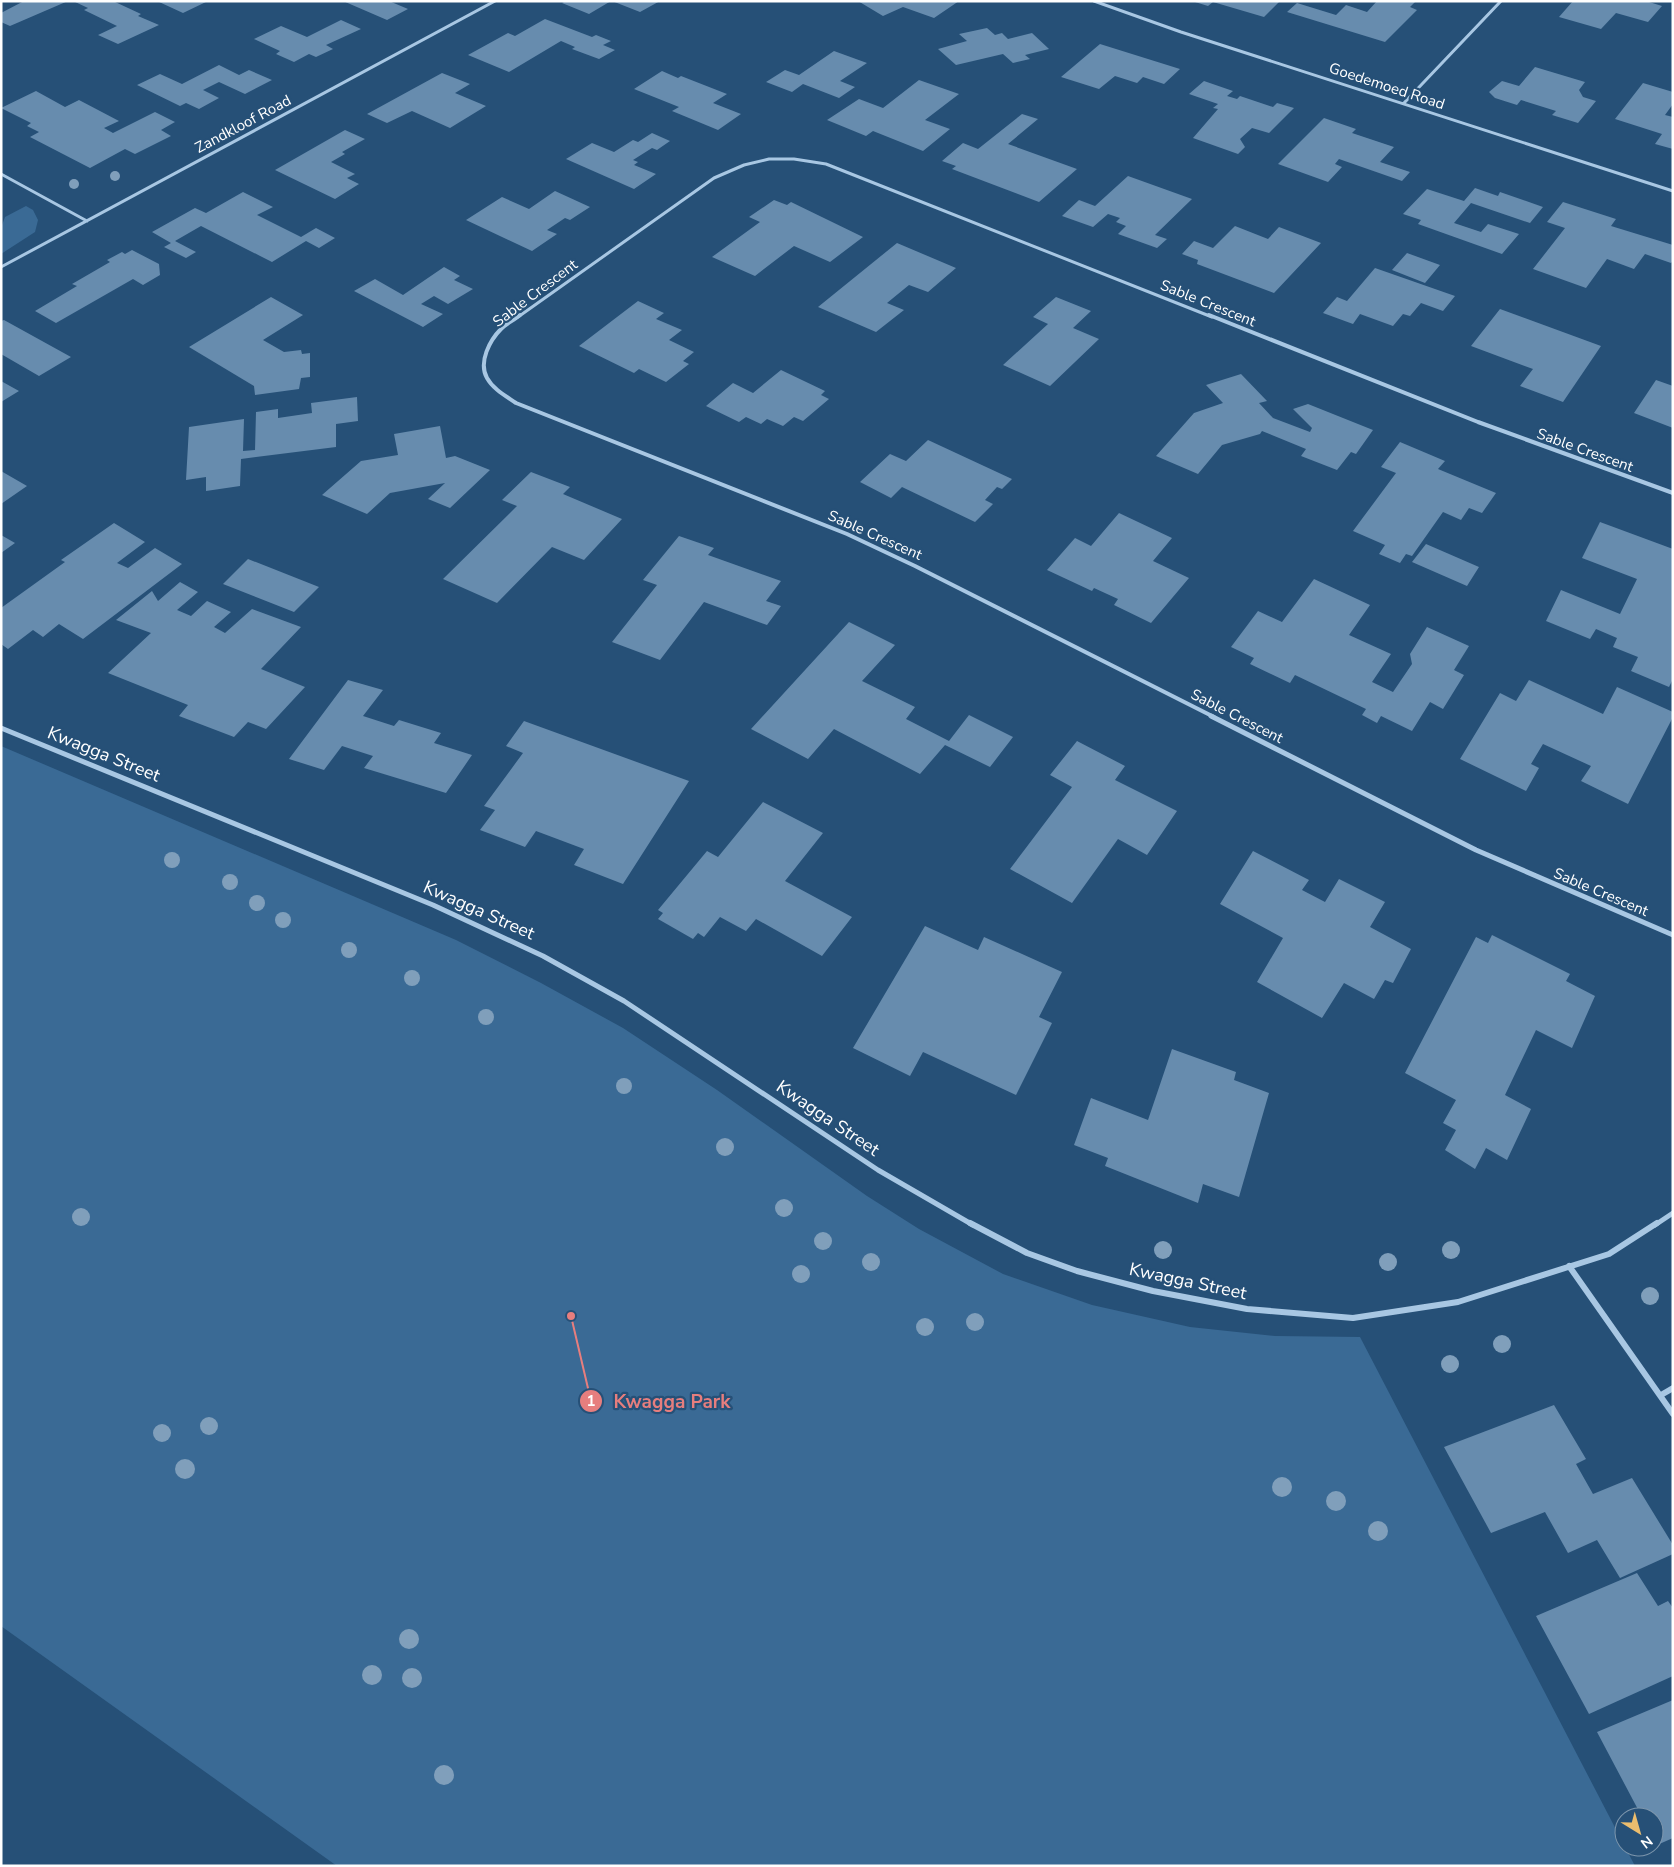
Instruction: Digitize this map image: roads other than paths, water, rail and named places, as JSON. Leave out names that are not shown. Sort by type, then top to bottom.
[{"type":"street","name":"Zandkloof Road","points":[[1,267],[494,1]]},
{"type":"street","name":"Goedemoed Road","points":[[1094,1],[1673,191]]},
{"type":"street","points":[[1404,103],[1501,1]]},
{"type":"street","name":"Sable Crescent","points":[[1673,493],[1487,425],[826,164],[795,158],[766,158],[741,165],[714,178],[500,329],[487,347],[483,362],[485,378],[494,388],[516,403],[847,534],[924,570],[1476,850],[1673,935]]},
{"type":"street","points":[[1,174],[87,221]]},
{"type":"street","name":"Kwagga Street","points":[[1,728],[433,905],[543,956],[632,1006],[878,1170],[941,1208],[1027,1253],[1077,1272],[1153,1291],[1247,1309],[1353,1318],[1458,1302],[1609,1254],[1673,1213]]},
{"type":"street","points":[[1569,1266],[1673,1414]]},
{"type":"street","points":[[1661,1395],[1673,1388]]},
{"type":"place","name":"Kwagga Park","points":[[571,1316]]}]
